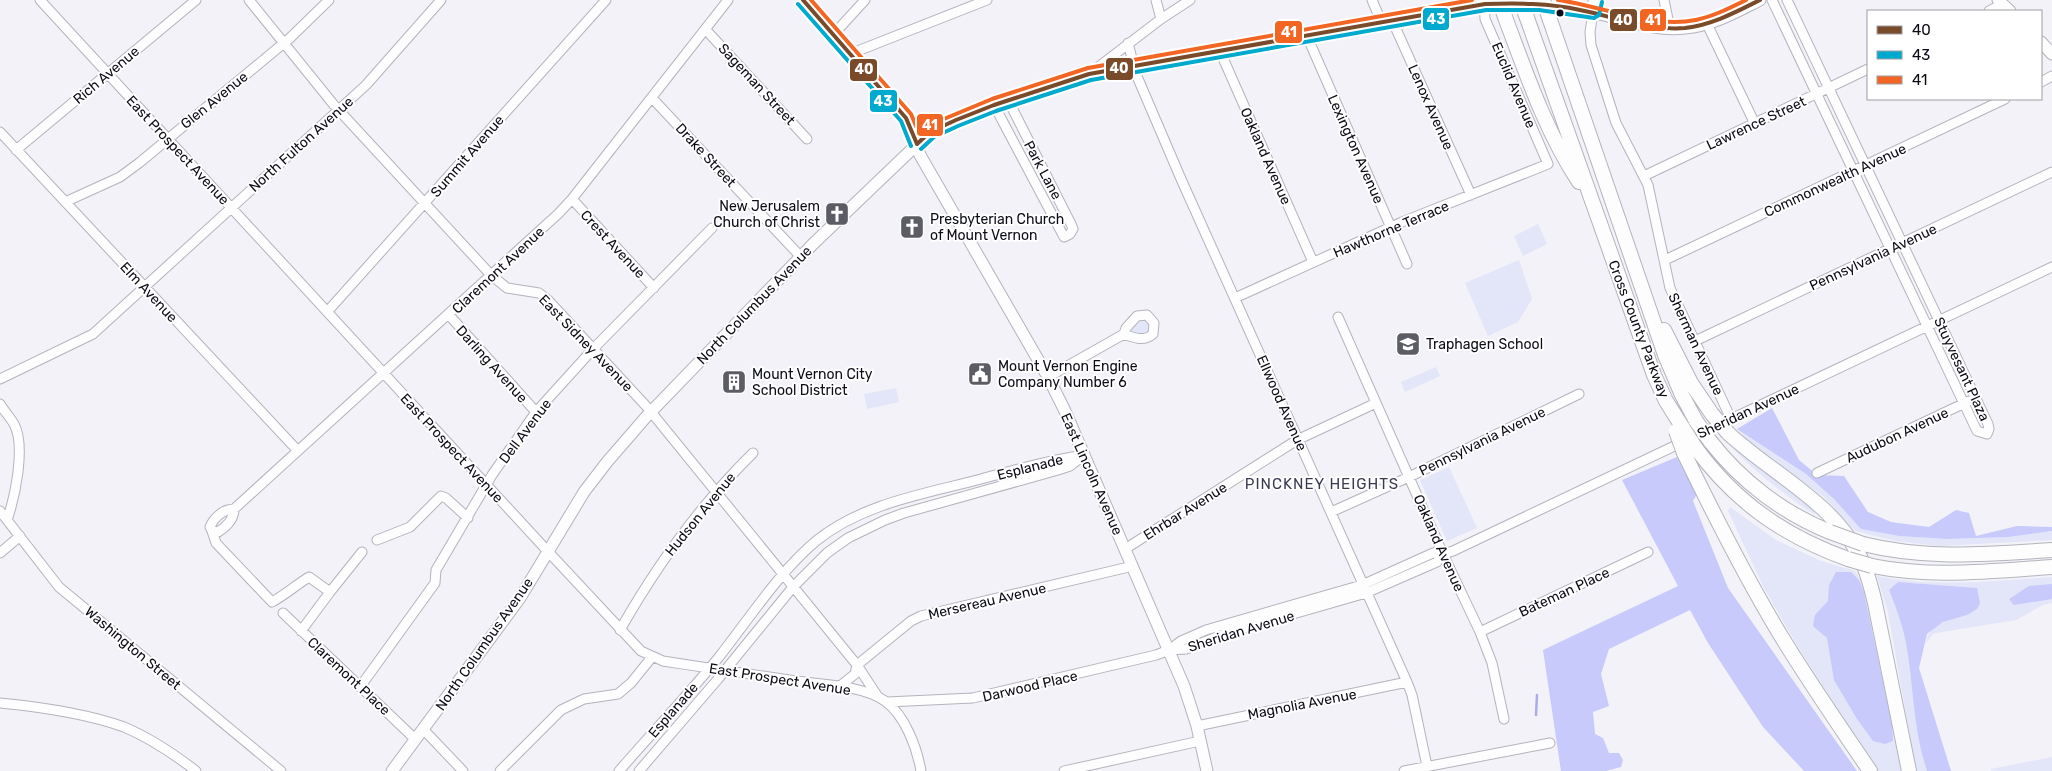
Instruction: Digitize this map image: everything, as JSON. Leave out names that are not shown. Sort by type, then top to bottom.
[{"type":"highway","points":[[1499,0],[1526,72],[1565,161],[1591,199]]},
{"type":"highway","name":"Cross County Parkway","points":[[1520,0],[1659,387],[1690,450],[1728,488],[1762,515],[1808,542],[1848,559],[1872,566],[1914,572],[1938,573],[2052,567]]},
{"type":"highway","name":"Cross County Parkway","points":[[1554,2],[1550,20],[1670,368],[1696,421],[1710,441],[1739,472],[1770,499],[1800,518],[1863,544],[1899,552],[1933,555],[2052,550]]},
{"type":"highway","points":[[1647,300],[1690,383],[1712,414],[1730,426],[1749,452],[1820,505],[1859,555],[1875,603],[1909,771]]},
{"type":"highway","points":[[1690,450],[1724,534],[1768,613],[1812,684],[1870,771]]},
{"type":"main road","name":"East Lincoln Avenue","points":[[803,0],[906,118],[920,155],[1048,377],[1169,650],[1197,726],[1207,771]]},
{"type":"main road","name":"North Columbus Avenue","points":[[392,771],[520,598],[547,551],[596,476],[651,412],[801,257],[930,132],[994,105],[1090,74],[1485,2],[1593,4],[1649,26],[1670,29],[1707,24],[1757,1]]},
{"type":"main road","points":[[2042,43],[2052,54]]},
{"type":"street","name":"East Prospect Avenue","points":[[40,0],[383,374],[641,651],[663,661],[840,686],[878,696],[887,702],[907,728],[914,741],[921,771]]},
{"type":"street","name":"Rich Avenue","points":[[16,150],[196,0]]},
{"type":"street","name":"East Sidney Avenue","points":[[249,0],[339,110],[490,275],[507,288],[539,293],[594,348],[651,412],[857,665],[878,696]]},
{"type":"street","name":"Glen Avenue","points":[[65,202],[120,178],[284,43],[329,0]]},
{"type":"street","name":"North Fulton Avenue","points":[[0,379],[93,334],[366,85],[441,0]]},
{"type":"street","name":"Summit Avenue","points":[[327,312],[606,0]]},
{"type":"street","name":"Claremont Avenue","points":[[234,509],[234,515],[226,526],[218,532],[212,531],[210,527],[216,518],[230,509],[234,509],[448,316],[572,200],[728,0]]},
{"type":"street","points":[[833,35],[865,0]]},
{"type":"street","points":[[851,55],[987,0]]},
{"type":"street","points":[[1156,0],[1161,19]]},
{"type":"street","points":[[1090,74],[1128,43],[1190,0]]},
{"type":"street","name":"Lenox Avenue","points":[[1372,0],[1386,21],[1471,195]]},
{"type":"street","points":[[1664,0],[1670,29]]},
{"type":"street","name":"Stuyvesant Plaza","points":[[1772,0],[1977,431],[1987,434],[1988,424],[1787,0]]},
{"type":"street","name":"Euclid Avenue","points":[[1485,2],[1485,19],[1548,164]]},
{"type":"street","name":"Sherman Avenue","points":[[1593,4],[1590,32],[1591,45],[1609,106],[1651,194],[1670,288],[1730,426]]},
{"type":"street","points":[[1991,10],[2003,5]]},
{"type":"street","points":[[1707,24],[1755,124]]},
{"type":"street","name":"Sageman Street","points":[[706,30],[807,139]]},
{"type":"street","name":"Lexington Avenue","points":[[1306,34],[1408,264]]},
{"type":"street","name":"Ellwood Avenue","points":[[1128,43],[1136,74],[1177,171],[1407,682],[1412,695],[1427,766]]},
{"type":"street","name":"Oakland Avenue","points":[[1219,49],[1312,262]]},
{"type":"street","name":"Lawrence Street","points":[[1644,176],[1867,70]]},
{"type":"street","name":"Drake Street","points":[[652,98],[801,257]]},
{"type":"street","name":"Park Lane","points":[[994,105],[1067,235],[1073,229],[1071,224],[1008,100]]},
{"type":"street","name":"Commonwealth Avenue","points":[[1665,260],[2002,100]]},
{"type":"street","name":"Elm Avenue","points":[[0,132],[298,451]]},
{"type":"street","name":"Hawthorne Terrace","points":[[1235,298],[1390,227],[1548,164]]},
{"type":"street","name":"Pennsylvania Avenue","points":[[1695,342],[2052,172]]},
{"type":"street","name":"Crest Avenue","points":[[572,200],[654,288]]},
{"type":"street","name":"Dell Avenue","points":[[360,687],[435,584],[436,570],[486,485],[536,412],[594,348],[712,228]]},
{"type":"street","name":"Sheridan Avenue","points":[[1169,650],[1181,641],[1206,630],[1364,589],[1433,553],[1443,554],[1730,426],[1939,320],[2052,267]]},
{"type":"street","name":"Darling Avenue","points":[[448,316],[536,412]]},
{"type":"street","name":"Oakland Avenue","points":[[1338,317],[1443,554],[1480,632],[1492,663],[1504,718]]},
{"type":"street","points":[[1048,377],[1124,334]]},
{"type":"street","name":"Pennsylvania Avenue","points":[[1331,512],[1409,477],[1579,394]]},
{"type":"street","name":"Audubon Avenue","points":[[1817,473],[1976,398]]},
{"type":"street","name":"Ehrbar Avenue","points":[[1125,549],[1297,440],[1376,403]]},
{"type":"street","points":[[0,404],[14,425],[18,442],[14,500],[7,520]]},
{"type":"street","name":"Hudson Avenue","points":[[620,630],[682,533],[716,492],[753,453]]},
{"type":"street","name":"Esplanade","points":[[619,771],[709,668],[784,575],[815,542],[839,526],[869,510],[924,493],[1054,460],[1084,455]]},
{"type":"street","name":"Esplanade","points":[[639,771],[793,587],[827,553],[848,538],[884,520],[1070,466],[1084,455]]},
{"type":"street","points":[[377,540],[410,527],[441,496],[446,498],[468,518]]},
{"type":"street","name":"Washington Street","points":[[0,511],[59,587],[281,771]]},
{"type":"street","points":[[212,531],[216,542],[272,602],[309,577],[330,592]]},
{"type":"street","points":[[0,554],[20,536]]},
{"type":"street","points":[[301,631],[362,552]]},
{"type":"street","name":"Bateman Place","points":[[1480,632],[1648,552]]},
{"type":"street","name":"Mersereau Avenue","points":[[840,686],[855,674],[857,665],[911,621],[922,616],[1133,566]]},
{"type":"street","name":"Claremont Place","points":[[283,613],[415,739]]},
{"type":"street","name":"Darwood Place","points":[[887,702],[972,698],[1101,670],[1156,656],[1169,650]]},
{"type":"street","points":[[500,771],[561,710],[584,699],[618,694],[631,683],[652,657]]},
{"type":"street","name":"Magnolia Avenue","points":[[1197,726],[1407,682]]},
{"type":"street","points":[[0,703],[84,716],[125,728],[156,743],[196,771]]},
{"type":"street","points":[[423,729],[463,771]]},
{"type":"street","points":[[1064,771],[1200,741]]},
{"type":"street","points":[[1404,771],[1550,743]]},
{"type":"shaded area","points":[[1538,224],[1547,244],[1523,256],[1514,236]]},
{"type":"shaded area","points":[[1519,260],[1532,299],[1518,322],[1488,336],[1465,283]]},
{"type":"shaded area","points":[[1145,318],[1150,323],[1150,332],[1143,336],[1130,332],[1137,320]]},
{"type":"shaded area","points":[[1436,367],[1440,376],[1405,392],[1401,382]]},
{"type":"shaded area","points":[[896,388],[899,402],[867,409],[864,394]]},
{"type":"shaded area","points":[[1772,408],[1799,460],[1817,475],[1844,476],[1868,512],[1891,522],[1929,527],[1956,510],[1969,513],[1976,536],[2017,526],[2052,527],[2052,531],[2008,537],[1947,539],[1899,536],[1861,529],[1834,499],[1806,474],[1737,429]]},
{"type":"shaded area","points":[[1737,429],[1806,474],[1834,499],[1861,529],[1899,536],[1947,539],[2008,537],[2052,531],[2052,540],[1939,546],[1896,541],[1855,531],[1824,497],[1753,445]]},
{"type":"shaded area","points":[[1726,441],[1812,505],[1815,515],[1768,481]]},
{"type":"shaded area","points":[[1677,457],[1697,494],[1693,501],[1728,588],[1857,771],[1804,771],[1763,727],[1708,643],[1690,610],[1609,649],[1601,674],[1609,706],[1593,712],[1595,734],[1603,738],[1609,753],[1619,753],[1623,760],[1621,767],[1606,771],[1561,771],[1543,650],[1678,586],[1622,480]]},
{"type":"shaded area","points":[[1449,467],[1477,528],[1447,541],[1420,480]]},
{"type":"shaded area","points":[[1730,507],[1776,540],[1821,561],[1855,571],[1867,589],[1905,771],[1877,771],[1795,642],[1764,588],[1728,511]]},
{"type":"shaded area","points":[[1836,572],[1851,572],[1859,580],[1864,593],[1892,724],[1893,741],[1885,744],[1873,741],[1857,719],[1834,680],[1827,638],[1813,626],[1815,615],[1828,601],[1829,585]]},
{"type":"shaded area","points":[[1877,576],[1899,580],[1942,583],[2052,577],[2052,603],[2043,605],[2016,620],[1933,634],[1925,644],[1931,631],[1936,627],[1947,621],[1967,615],[1977,588],[1898,582],[1889,590],[1906,642],[1916,725],[1927,771],[1916,771],[1888,612]]},
{"type":"shaded area","points":[[1898,582],[1977,588],[1980,603],[1977,609],[1967,615],[1943,622],[1927,634],[1919,668],[1951,771],[1927,771],[1922,755],[1916,725],[1906,642],[1889,590]]},
{"type":"shaded area","points":[[2052,584],[2052,599],[2014,605],[2009,599],[2029,586]]},
{"type":"shaded area","points":[[2052,757],[2052,771],[1991,771],[1991,769]]},
{"type":"waterway","points":[[1536,715],[1537,695]]},
{"type":"transit line","name":"40","points":[[803,0],[906,118],[917,144]]},
{"type":"transit line","name":"41","points":[[811,0],[911,114],[919,133],[927,126],[992,99],[1088,68],[1472,0]]},
{"type":"transit line","name":"41","points":[[1558,0],[1662,22],[1696,20],[1728,9],[1746,0]]},
{"type":"transit line","name":"40","points":[[917,144],[930,132],[956,120],[994,105],[1089,74],[1485,4],[1557,6],[1646,25],[1685,28],[1714,21],[1760,0]]},
{"type":"transit line","name":"43","points":[[921,149],[934,137],[958,126],[996,111],[1091,80],[1486,10],[1539,10],[1594,18],[1599,15],[1602,2]]},
{"type":"transit line","name":"43","points":[[798,4],[901,121],[911,146]]},
{"type":"place","name":"New Jerusalem Church of Christ","points":[[837,214]]},
{"type":"place","name":"Presbyterian Church of Mount Vernon","points":[[912,227]]},
{"type":"place","name":"Traphagen School","points":[[1408,344]]},
{"type":"place","name":"Mount Vernon Engine Company Number 6","points":[[980,374]]},
{"type":"place","name":"Mount Vernon City School District","points":[[734,382]]},
{"type":"district","name":"PINCKNEY HEIGHTS","points":[[1322,484]]}]
